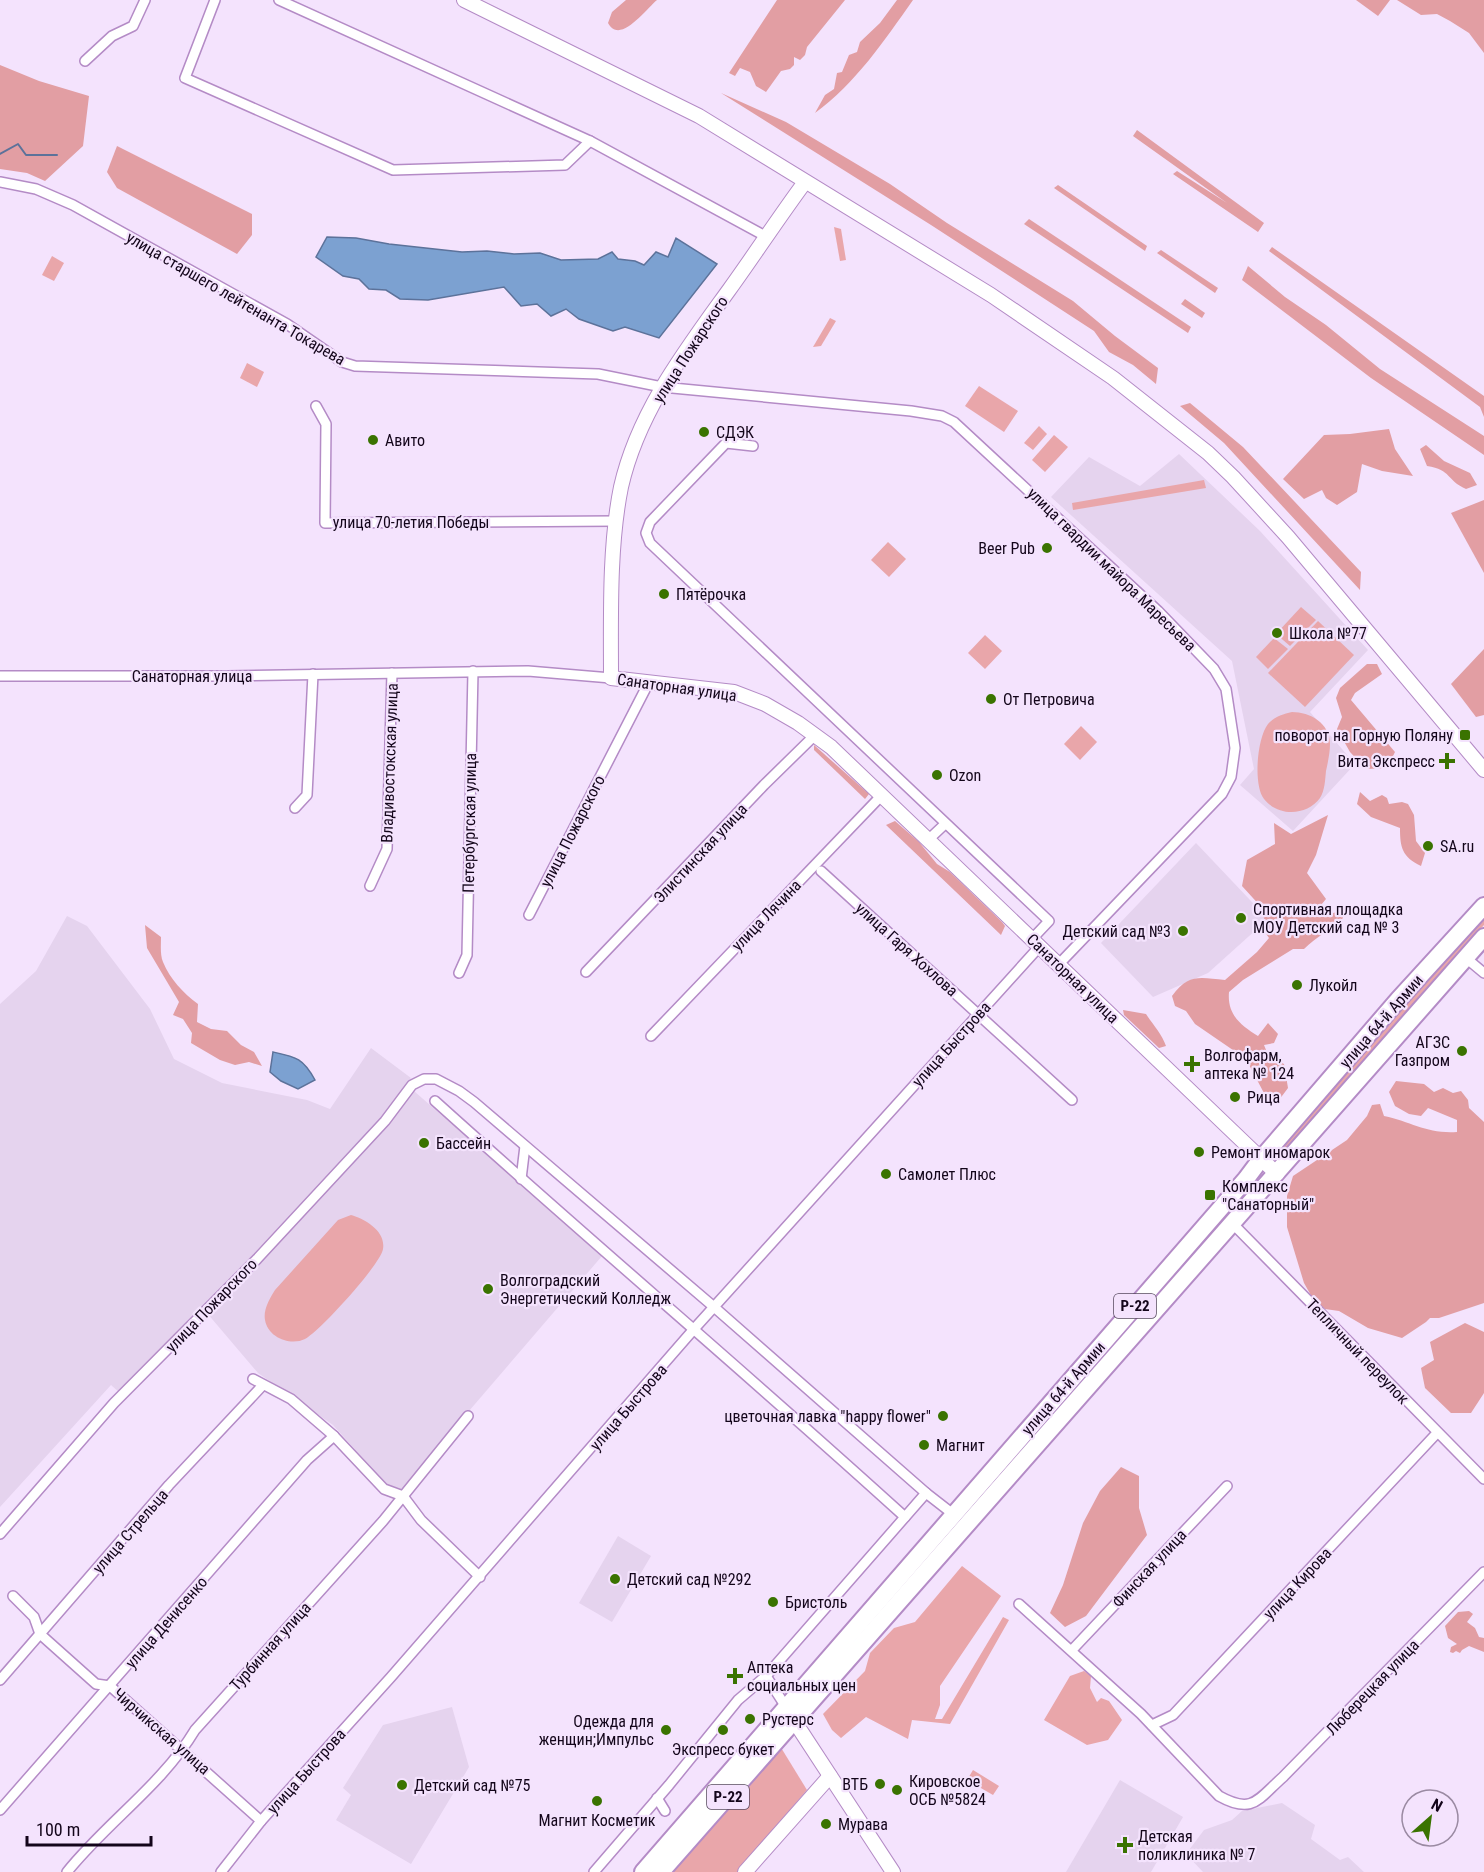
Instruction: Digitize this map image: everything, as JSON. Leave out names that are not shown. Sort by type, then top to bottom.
[{"type":"highway","name":"улица 64-й Армии","points":[[661,1872],[953,1514],[1246,1179],[1398,1000],[1484,906]]},
{"type":"highway","name":"улица 64-й Армии","points":[[643,1872],[1099,1377],[1484,937]]},
{"type":"street","points":[[86,62],[112,36],[133,26],[145,0]]},
{"type":"street","points":[[215,0],[185,78],[393,170],[565,165],[590,141]]},
{"type":"street","points":[[279,0],[590,141],[767,237]]},
{"type":"street","points":[[464,0],[699,116],[992,295],[1113,378],[1208,453],[1288,537],[1484,770]]},
{"type":"street","name":"улица Пожарского","points":[[612,678],[612,591],[616,521],[621,487],[632,452],[662,387],[805,182]]},
{"type":"street","name":"улица старшего лейтенанта Токарева","points":[[0,183],[36,189],[73,205],[287,324],[342,362],[355,366],[378,368],[598,374],[662,387]]},
{"type":"street","name":"улица гвардии майора Маресьева","points":[[662,387],[911,411],[936,414],[949,419],[967,433],[1137,591],[1214,669],[1226,689],[1235,741],[1233,769],[1226,789],[1059,964]]},
{"type":"street","name":"улица 70-летия Победы","points":[[316,406],[326,424],[325,523],[616,521]]},
{"type":"street","points":[[753,446],[726,443],[650,522],[646,533],[647,538],[945,824],[928,840]]},
{"type":"street","name":"Петербургская улица","points":[[459,973],[467,956],[473,671]]},
{"type":"street","name":"Санаторная улица","points":[[0,676],[549,671],[734,692],[765,704],[831,747],[1277,1174]]},
{"type":"street","name":"Владивостокская улица","points":[[370,886],[387,849],[392,673]]},
{"type":"street","points":[[295,808],[307,795],[313,674]]},
{"type":"street","name":"улица Пожарского","points":[[529,915],[649,682]]},
{"type":"street","name":"Элистинская улица","points":[[586,972],[756,793],[815,735]]},
{"type":"street","name":"улица Лячина","points":[[651,1036],[882,795]]},
{"type":"street","name":"улица Быстрова","points":[[221,1872],[261,1821],[480,1577],[714,1306],[978,1014],[1036,942],[1049,921],[945,824]]},
{"type":"street","name":"улица Гаря Хохлова","points":[[822,871],[1072,1100]]},
{"type":"street","points":[[1466,958],[1484,973]]},
{"type":"street","name":"улица Пожарского","points":[[0,1534],[114,1403],[265,1250],[385,1121],[412,1085],[424,1079],[436,1079],[459,1091],[525,1146]]},
{"type":"street","points":[[435,1101],[905,1517]]},
{"type":"street","points":[[525,1146],[714,1306],[926,1493],[953,1514]]},
{"type":"street","points":[[521,1179],[525,1146]]},
{"type":"street","name":"Тепличный переулок","points":[[1232,1223],[1484,1479]]},
{"type":"street","points":[[253,1379],[291,1399],[334,1436],[384,1489],[403,1496],[421,1520],[480,1577]]},
{"type":"street","name":"улица Стрельца","points":[[0,1680],[170,1485],[263,1385]]},
{"type":"street","name":"Турбинная улица","points":[[67,1872],[183,1749],[195,1730],[384,1521],[468,1416]]},
{"type":"street","name":"улица Кирова","points":[[1152,1725],[1173,1715],[1437,1433]]},
{"type":"street","name":"улица Денисенко","points":[[0,1810],[307,1460],[334,1436]]},
{"type":"street","name":"Финская улица","points":[[1072,1650],[1227,1486]]},
{"type":"street","points":[[594,1872],[738,1700],[766,1676],[926,1493]]},
{"type":"street","name":"Люберецкая улица","points":[[1152,1725],[1219,1796],[1234,1805],[1247,1806],[1258,1800],[1283,1777],[1484,1572]]},
{"type":"street","name":"Чирчикская улица","points":[[12,1596],[34,1617],[40,1634],[96,1684],[110,1686],[261,1821]]},
{"type":"street","points":[[1019,1604],[1152,1725]]},
{"type":"street","points":[[766,1676],[893,1872]]},
{"type":"street","points":[[745,1872],[830,1776]]},
{"type":"street","points":[[657,1798],[665,1811]]},
{"type":"shaded area","points":[[626,0],[657,0],[626,28],[613,29],[608,23],[612,12]]},
{"type":"shaded area","points":[[777,0],[845,0],[807,47],[805,55],[800,60],[794,57],[794,65],[790,69],[781,71],[766,92],[756,86],[750,72],[740,68],[735,76],[729,73]]},
{"type":"shaded area","points":[[897,0],[913,0],[856,75],[815,113],[825,95],[834,89],[837,73],[842,72],[849,55],[857,52],[860,42],[880,23]]},
{"type":"shaded area","points":[[1356,0],[1390,0],[1378,16]]},
{"type":"shaded area","points":[[1397,0],[1484,0],[1484,53],[1469,33],[1450,21],[1437,14],[1421,15]]},
{"type":"shaded area","points":[[0,65],[39,81],[89,96],[83,146],[45,181],[27,173],[0,169]]},
{"type":"shaded area","points":[[721,93],[786,122],[890,184],[947,223],[1073,301],[1158,368],[1156,384],[1133,365],[1109,352],[1094,331]]},
{"type":"shaded area","points":[[1137,130],[1264,223],[1258,232],[1173,174],[1177,171],[1227,203],[1133,136]]},
{"type":"shaded area","points":[[117,146],[252,214],[252,235],[237,254],[117,188],[107,172]]},
{"type":"shaded area","points":[[1058,185],[1147,246],[1145,251],[1054,188]]},
{"type":"shaded area","points":[[1029,219],[1191,327],[1188,333],[1024,224]]},
{"type":"shaded area","points":[[834,227],[841,229],[846,260],[840,261]]},
{"type":"shaded area","points":[[1272,247],[1484,396],[1484,417],[1480,407],[1269,251]]},
{"type":"shaded area","points":[[1161,250],[1218,288],[1215,293],[1157,253]]},
{"type":"shaded area","points":[[52,256],[64,263],[54,281],[42,275]]},
{"type":"shaded area","points":[[1248,266],[1380,369],[1484,436],[1484,455],[1371,378],[1242,280]]},
{"type":"shaded area","points":[[1185,299],[1205,313],[1202,318],[1181,304]]},
{"type":"shaded area","points":[[830,318],[836,321],[821,346],[813,347]]},
{"type":"shaded area","points":[[247,363],[264,372],[257,387],[240,378]]},
{"type":"shaded area","points":[[979,386],[1018,411],[1004,432],[965,406]]},
{"type":"shaded area","points":[[1190,403],[1243,447],[1361,572],[1360,590],[1224,443],[1180,406]]},
{"type":"shaded area","points":[[1039,426],[1047,434],[1033,450],[1024,443]]},
{"type":"shaded area","points":[[1389,429],[1395,449],[1413,476],[1382,471],[1362,464],[1357,492],[1337,505],[1326,498],[1322,490],[1304,499],[1283,479],[1324,435]]},
{"type":"shaded area","points":[[1054,435],[1068,447],[1045,472],[1032,460]]},
{"type":"shaded area","points":[[1426,445],[1444,461],[1470,473],[1477,485],[1466,489],[1441,470],[1427,466],[1420,449]]},
{"type":"shaded area","name":"Школа №77","points":[[1179,454],[1260,531],[1368,650],[1310,712],[1355,764],[1293,831],[1240,785],[1254,769],[1232,661],[1051,497],[1089,457],[1140,486]]},
{"type":"shaded area","points":[[1204,480],[1206,488],[1073,510],[1072,503]]},
{"type":"shaded area","points":[[1484,500],[1484,573],[1451,513]]},
{"type":"shaded area","points":[[888,542],[906,559],[889,577],[871,560]]},
{"type":"shaded area","points":[[1301,607],[1316,620],[1290,646],[1276,634]]},
{"type":"shaded area","points":[[1318,621],[1354,655],[1305,707],[1268,673]]},
{"type":"shaded area","points":[[985,635],[1002,651],[985,669],[968,653]]},
{"type":"shaded area","points":[[1274,638],[1288,649],[1268,669],[1256,657]]},
{"type":"shaded area","points":[[1484,649],[1484,715],[1476,717],[1451,684]]},
{"type":"shaded area","points":[[1367,664],[1377,664],[1382,674],[1355,693],[1351,700],[1395,752],[1387,768],[1366,769],[1350,752],[1337,729],[1342,717],[1336,698],[1340,688]]},
{"type":"shaded area","points":[[1292,712],[1306,714],[1318,720],[1327,730],[1330,744],[1323,792],[1320,798],[1308,808],[1292,812],[1277,809],[1264,799],[1258,783],[1258,762],[1261,740],[1268,724],[1273,719]]},
{"type":"shaded area","points":[[1081,726],[1097,742],[1080,760],[1064,744]]},
{"type":"shaded area","points":[[814,745],[869,794],[865,799],[814,750]]},
{"type":"shaded area","points":[[1360,792],[1370,801],[1382,795],[1387,798],[1389,804],[1402,802],[1408,804],[1414,815],[1416,841],[1425,853],[1421,866],[1403,851],[1400,828],[1371,817],[1357,804]]},
{"type":"shaded area","points":[[1328,815],[1316,855],[1307,873],[1326,899],[1316,911],[1317,917],[1341,911],[1343,918],[1304,949],[1293,949],[1243,980],[1229,992],[1230,1007],[1236,1018],[1246,1028],[1258,1036],[1268,1023],[1278,1034],[1274,1043],[1264,1045],[1268,1055],[1284,1064],[1288,1088],[1279,1100],[1265,1095],[1246,1059],[1195,1024],[1186,1011],[1175,1006],[1172,996],[1190,980],[1202,978],[1225,980],[1257,952],[1269,938],[1260,925],[1264,919],[1263,909],[1242,886],[1247,860],[1275,844],[1274,823],[1291,834]]},
{"type":"shaded area","points":[[895,821],[919,842],[937,864],[950,872],[1002,922],[1005,926],[1001,935],[886,825]]},
{"type":"shaded area","name":"Детский сад №3","points":[[1196,843],[1268,919],[1208,973],[1153,997],[1101,943]]},
{"type":"shaded area","points":[[67,916],[87,926],[150,1009],[174,1059],[222,1083],[307,1100],[330,1109],[371,1048],[411,1078],[406,1084],[602,1256],[402,1489],[386,1484],[333,1425],[258,1373],[201,1306],[120,1393],[111,1385],[0,1507],[0,1004],[36,971]]},
{"type":"shaded area","points":[[1484,917],[1484,925],[1277,1161],[1273,1160],[1272,1157]]},
{"type":"shaded area","points":[[145,925],[161,937],[162,959],[173,980],[198,1004],[197,1022],[211,1029],[227,1031],[241,1045],[254,1052],[262,1066],[249,1062],[235,1065],[220,1060],[191,1043],[192,1033],[183,1019],[173,1015],[179,1002],[147,948]]},
{"type":"shaded area","points":[[1123,1010],[1146,1014],[1166,1046],[1159,1048],[1124,1015]]},
{"type":"shaded area","points":[[1396,1081],[1424,1084],[1434,1092],[1443,1088],[1453,1093],[1461,1091],[1468,1100],[1469,1108],[1484,1122],[1484,1303],[1439,1318],[1430,1318],[1402,1338],[1368,1328],[1339,1311],[1325,1309],[1313,1299],[1304,1283],[1287,1227],[1287,1196],[1293,1176],[1347,1140],[1367,1116],[1372,1105],[1380,1104],[1384,1116],[1437,1131],[1457,1132],[1457,1120],[1428,1108],[1421,1116],[1409,1114],[1395,1106],[1389,1092]]},
{"type":"shaded area","points":[[351,1215],[362,1219],[378,1231],[383,1243],[380,1257],[348,1297],[312,1334],[305,1339],[293,1342],[275,1336],[267,1326],[265,1312],[275,1290],[338,1220]]},
{"type":"shaded area","points":[[1465,1323],[1484,1332],[1484,1393],[1471,1413],[1451,1413],[1425,1388],[1421,1368],[1434,1360],[1430,1342]]},
{"type":"shaded area","points":[[1121,1467],[1139,1476],[1139,1508],[1147,1535],[1086,1616],[1065,1627],[1050,1613],[1063,1585],[1083,1523],[1100,1491]]},
{"type":"shaded area","name":"Детский сад №292","points":[[618,1536],[651,1556],[612,1622],[579,1603]]},
{"type":"shaded area","points":[[962,1566],[1001,1596],[940,1686],[940,1705],[935,1719],[942,1719],[1003,1617],[1009,1620],[950,1724],[912,1720],[908,1739],[866,1717],[841,1738],[832,1730],[823,1714],[865,1671],[870,1653],[894,1628],[915,1622]]},
{"type":"shaded area","points":[[1469,1611],[1473,1614],[1467,1622],[1475,1628],[1479,1637],[1484,1638],[1484,1652],[1469,1646],[1460,1653],[1450,1652],[1451,1647],[1457,1644],[1448,1638],[1445,1626],[1458,1612]]},
{"type":"shaded area","points":[[1084,1671],[1091,1676],[1090,1688],[1097,1702],[1101,1698],[1109,1701],[1122,1720],[1108,1740],[1087,1745],[1044,1720],[1070,1676]]},
{"type":"shaded area","name":"Детский сад №75","points":[[452,1707],[469,1767],[411,1864],[336,1820],[351,1795],[343,1788],[383,1725]]},
{"type":"shaded area","points":[[780,1746],[807,1790],[737,1872],[670,1872]]},
{"type":"shaded area","points":[[973,1770],[999,1786],[993,1795],[967,1780]]},
{"type":"shaded area","name":"Детская поликлиника № 7","points":[[1120,1780],[1183,1817],[1151,1872],[1066,1872]]},
{"type":"shaded area","points":[[1282,1803],[1315,1825],[1311,1839],[1340,1860],[1348,1857],[1364,1872],[1203,1872],[1186,1854],[1204,1830],[1232,1820],[1242,1811]]},
{"type":"water","points":[[327,237],[356,238],[462,252],[540,253],[561,260],[598,259],[612,252],[618,259],[635,261],[644,265],[656,252],[668,257],[676,238],[717,264],[659,338],[625,327],[613,331],[579,319],[566,309],[551,316],[537,304],[521,306],[504,287],[428,300],[400,299],[386,290],[369,289],[359,279],[343,276],[316,257]]},
{"type":"water","points":[[273,1052],[288,1055],[303,1063],[315,1080],[298,1089],[281,1081],[270,1072]]},
{"type":"waterway","points":[[0,154],[18,144],[26,155],[57,155]]},
{"type":"place","name":"СДЭК","points":[[704,432]]},
{"type":"place","name":"Авито","points":[[373,440]]},
{"type":"place","name":"Beer Pub","points":[[1047,548]]},
{"type":"place","name":"Пятёрочка","points":[[664,594]]},
{"type":"place","name":"Школа №77","points":[[1277,633]]},
{"type":"place","name":"От Петровича","points":[[991,699]]},
{"type":"place","name":"поворот на Горную Поляну","points":[[1465,735]]},
{"type":"place","name":"Вита Экспресс","points":[[1447,761]]},
{"type":"place","name":"Ozon","points":[[937,775]]},
{"type":"place","name":"SA.ru","points":[[1428,846]]},
{"type":"place","name":"Спортивная площадка МОУ Детский сад № 3","points":[[1241,918]]},
{"type":"place","name":"Детский сад №3","points":[[1183,931]]},
{"type":"place","name":"Лукойл","points":[[1297,985]]},
{"type":"place","name":"АГЗС Газпром","points":[[1462,1051]]},
{"type":"place","name":"Волгофарм, аптека № 124","points":[[1192,1064]]},
{"type":"place","name":"Рица","points":[[1235,1097]]},
{"type":"place","name":"Бассейн","points":[[424,1143]]},
{"type":"place","name":"Ремонт иномарок","points":[[1199,1152]]},
{"type":"place","name":"Самолет Плюс","points":[[886,1174]]},
{"type":"place","name":"Комплекс \"Санаторный\"","points":[[1210,1195]]},
{"type":"place","name":"Волгоградский Энергетический Колледж","points":[[488,1289]]},
{"type":"place","name":"цветочная лавка \"happy flower\"","points":[[943,1416]]},
{"type":"place","name":"Магнит","points":[[924,1445]]},
{"type":"place","name":"Детский сад №292","points":[[615,1579]]},
{"type":"place","name":"Бристоль","points":[[773,1602]]},
{"type":"place","name":"Аптека социальных цен","points":[[735,1676]]},
{"type":"place","name":"Рустерс","points":[[750,1719]]},
{"type":"place","name":"Одежда для женщин;Импульс","points":[[666,1730]]},
{"type":"place","name":"Экспресс букет","points":[[723,1730]]},
{"type":"place","name":"ВТБ","points":[[880,1784]]},
{"type":"place","name":"Детский сад №75","points":[[402,1785]]},
{"type":"place","name":"Кировское ОСБ №5824","points":[[897,1790]]},
{"type":"place","name":"Магнит Косметик","points":[[597,1801]]},
{"type":"place","name":"Мурава","points":[[826,1824]]},
{"type":"place","name":"Детская поликлиника № 7","points":[[1125,1845]]}]
